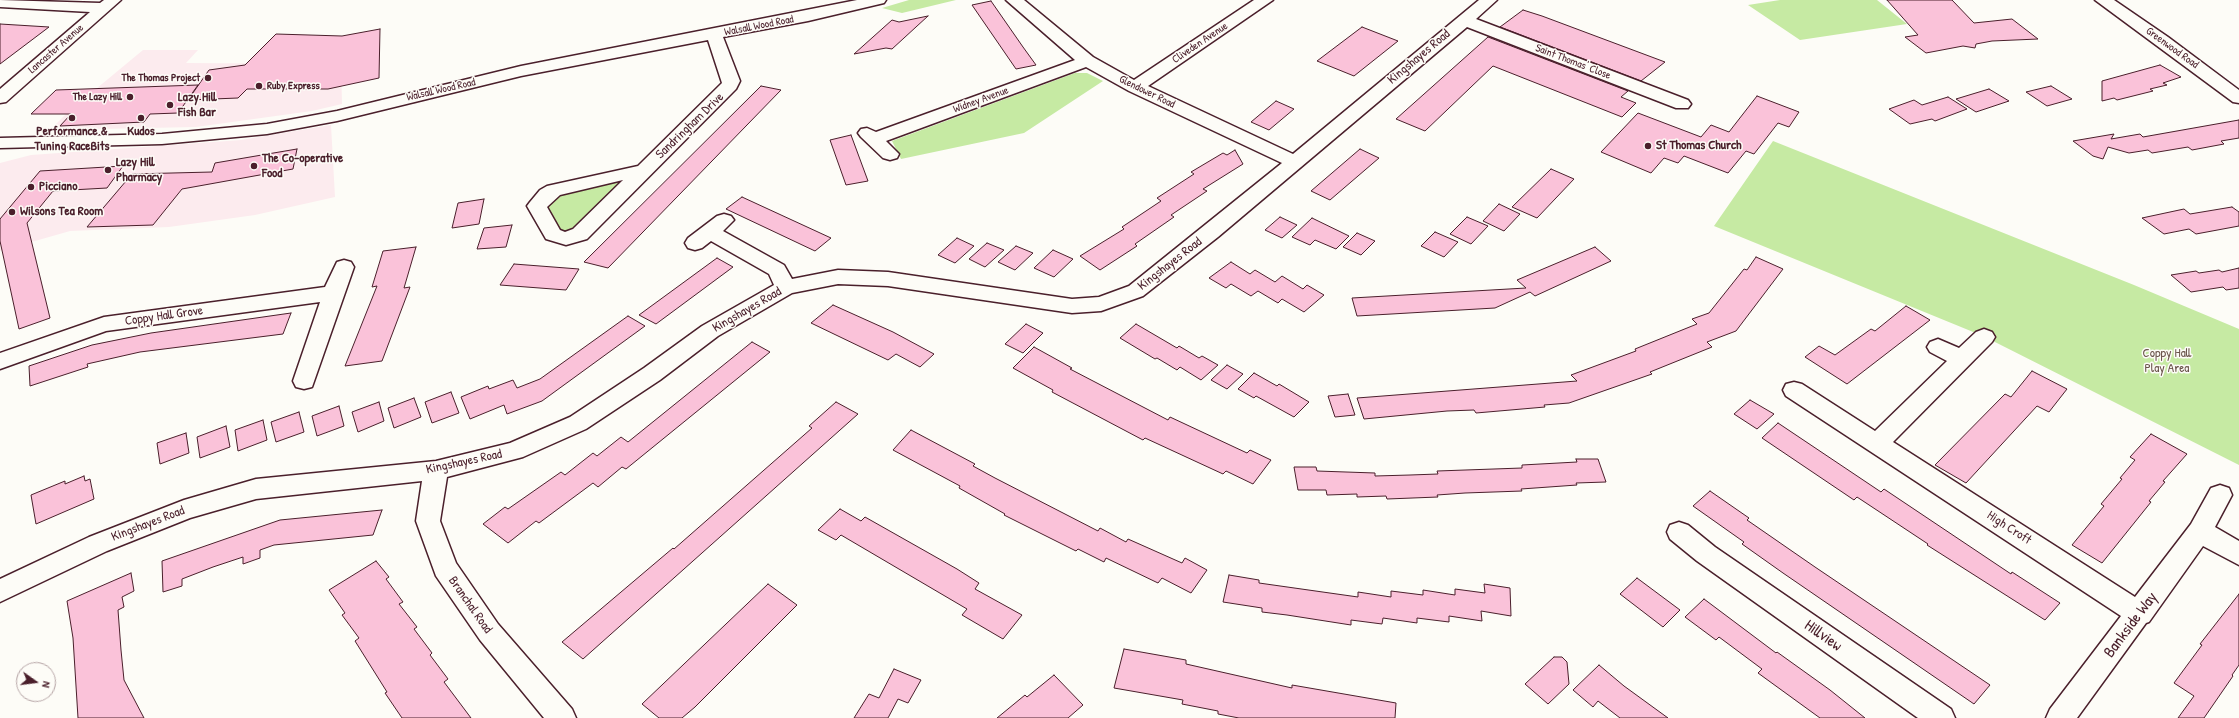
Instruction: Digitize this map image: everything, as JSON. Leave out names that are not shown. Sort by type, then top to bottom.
[{"type":"street","name":"Walsall Wood Road","points":[[0,143],[162,139],[267,128],[337,116],[521,71],[808,16],[878,0]]},
{"type":"street","name":"Glendower Road","points":[[1014,0],[1087,61],[1135,87],[1294,161]]},
{"type":"street","name":"Cliveden Avenue","points":[[1135,87],[1266,0]]},
{"type":"street","name":"Kingshayes Road","points":[[0,591],[98,544],[184,510],[256,489],[436,470],[515,451],[578,423],[652,374],[710,331],[786,288],[838,277],[888,279],[1072,306],[1101,304],[1136,291],[1211,232],[1294,161],[1489,0]]},
{"type":"street","name":"Greenwood Road","points":[[2103,0],[2162,40],[2239,98]]},
{"type":"street","points":[[0,2],[108,4]]},
{"type":"street","name":"Lancaster Avenue","points":[[0,98],[108,4]]},
{"type":"street","name":"Saint Thomas' Close","points":[[1463,20],[1682,104]]},
{"type":"street","name":"Sandringham Drive","points":[[644,170],[554,190],[547,194],[537,206],[553,234],[560,238],[573,237],[580,234],[730,85],[731,81],[714,34]]},
{"type":"street","name":"Widney Avenue","points":[[890,154],[871,136],[1087,61]]},
{"type":"street","points":[[710,232],[778,270],[786,288]]},
{"type":"street","points":[[304,381],[333,293],[344,267]]},
{"type":"street","name":"Coppy Hall Grove","points":[[0,361],[104,324],[333,293]]},
{"type":"street","points":[[1878,442],[1984,337]]},
{"type":"street","points":[[1938,347],[1962,359]]},
{"type":"street","name":"High Croft","points":[[1794,390],[1878,442],[2140,614]]},
{"type":"street","name":"Branchal Road","points":[[436,470],[428,522],[445,568],[489,632],[562,718]]},
{"type":"street","name":"Bankside Way","points":[[2060,718],[2140,614],[2200,532],[2220,495]]},
{"type":"street","name":"Hillview","points":[[1678,532],[1699,560],[1940,718]]},
{"type":"street","points":[[2200,532],[2239,554]]},
{"type":"shaded area","points":[[143,50],[198,50],[186,63],[341,64],[342,104],[312,111],[196,127],[50,130],[67,113]]},
{"type":"shaded area","points":[[331,125],[335,197],[255,215],[169,227],[70,231],[0,251],[0,163],[31,155],[241,140]]},
{"type":"green space","points":[[909,0],[956,0],[902,13],[882,8]]},
{"type":"green space","points":[[1780,0],[1877,0],[1907,24],[1800,40],[1748,5]]},
{"type":"green space","points":[[1075,73],[1087,73],[1103,81],[1024,133],[901,159],[892,141]]},
{"type":"green space","name":"Coppy Hall Play Area","points":[[1773,141],[2134,285],[2239,329],[2239,465],[1983,336],[1714,226]]},
{"type":"green space","points":[[621,180],[626,182],[576,231],[560,231],[548,207],[555,196]]},
{"type":"building","points":[[1887,0],[1952,0],[1974,23],[2012,19],[2038,39],[1992,41],[1976,44],[1975,48],[1963,46],[1926,53],[1905,37],[1918,35]]},
{"type":"building","points":[[991,1],[1036,65],[1016,69],[972,5]]},
{"type":"building","points":[[1523,10],[1665,62],[1641,81],[1500,27]]},
{"type":"building","points":[[928,16],[892,49],[886,48],[854,54],[892,20],[899,22]]},
{"type":"building","points":[[0,24],[49,27],[0,64]]},
{"type":"building","points":[[1362,27],[1398,41],[1354,76],[1317,61]]},
{"type":"building","points":[[380,29],[379,78],[328,89],[247,89],[238,98],[188,100],[209,70],[245,65],[276,34],[342,36]]},
{"type":"building","points":[[1488,37],[1628,91],[1621,97],[1636,103],[1622,117],[1493,66],[1425,131],[1396,119]]},
{"type":"building","points":[[2160,65],[2181,77],[2163,83],[2167,85],[2150,89],[2153,91],[2117,100],[2114,98],[2102,101],[2102,81]]},
{"type":"building","points":[[198,85],[178,113],[150,114],[144,122],[60,126],[71,114],[31,114],[56,90]]},
{"type":"building","points":[[761,86],[781,90],[608,268],[584,262]]},
{"type":"building","points":[[2051,86],[2072,99],[2047,106],[2026,92]]},
{"type":"building","points":[[1989,89],[2009,101],[1976,112],[1956,99]]},
{"type":"building","points":[[1757,96],[1799,112],[1789,127],[1778,123],[1754,154],[1746,151],[1728,173],[1684,156],[1678,163],[1664,158],[1651,173],[1601,152],[1638,113],[1701,137],[1711,125],[1729,132]]},
{"type":"building","points":[[1948,97],[1967,109],[1935,121],[1932,119],[1910,124],[1889,109],[1914,100],[1922,105]]},
{"type":"building","points":[[1276,101],[1294,109],[1269,130],[1251,122]]},
{"type":"building","points":[[2239,120],[2239,138],[2221,141],[2224,144],[2192,150],[2188,147],[2152,153],[2148,150],[2129,153],[2108,147],[2103,159],[2093,156],[2073,141],[2114,134],[2111,139],[2140,134],[2143,137]]},
{"type":"building","points":[[851,135],[868,181],[846,185],[830,140]]},
{"type":"building","points":[[297,149],[293,169],[182,189],[153,225],[87,227],[132,174],[212,172],[215,163]]},
{"type":"building","points":[[1360,149],[1379,158],[1330,200],[1311,191]]},
{"type":"building","points":[[1235,150],[1243,164],[1203,189],[1207,191],[1171,215],[1174,217],[1135,244],[1137,246],[1100,270],[1080,256],[1124,229],[1122,227],[1161,201],[1157,198],[1194,174],[1191,172],[1223,153],[1227,155]]},
{"type":"building","points":[[123,166],[107,188],[53,191],[27,223],[50,318],[19,329],[0,241],[0,219],[40,171]]},
{"type":"building","points":[[1551,169],[1574,179],[1537,218],[1512,207]]},
{"type":"building","points":[[742,197],[831,238],[815,251],[726,209]]},
{"type":"building","points":[[484,199],[479,224],[452,228],[458,203]]},
{"type":"building","points":[[1499,204],[1520,214],[1504,231],[1483,221]]},
{"type":"building","points":[[2232,207],[2239,212],[2239,226],[2196,234],[2189,229],[2164,234],[2142,218],[2184,209],[2190,214]]},
{"type":"building","points":[[1280,217],[1297,225],[1282,238],[1265,230]]},
{"type":"building","points":[[1467,217],[1488,226],[1471,244],[1450,234]]},
{"type":"building","points":[[1312,218],[1349,236],[1336,249],[1315,240],[1310,245],[1292,237]]},
{"type":"building","points":[[512,225],[506,247],[477,249],[484,228]]},
{"type":"building","points":[[1435,232],[1458,242],[1444,257],[1421,246]]},
{"type":"building","points":[[1357,233],[1375,241],[1361,255],[1343,247]]},
{"type":"building","points":[[957,238],[974,246],[955,263],[938,255]]},
{"type":"building","points":[[987,243],[1004,250],[985,267],[969,259]]},
{"type":"building","points":[[1016,246],[1033,253],[1015,270],[998,262]]},
{"type":"building","points":[[416,247],[404,288],[410,287],[382,361],[345,366],[377,286],[372,287],[383,251]]},
{"type":"building","points":[[1595,247],[1611,261],[1535,296],[1530,292],[1495,308],[1357,316],[1352,298],[1526,288],[1517,280]]},
{"type":"building","points":[[1053,250],[1073,259],[1054,277],[1034,268]]},
{"type":"building","points":[[1756,257],[1783,269],[1736,331],[1707,342],[1712,347],[1650,372],[1652,374],[1569,403],[1544,405],[1545,407],[1476,413],[1474,410],[1447,411],[1364,419],[1357,398],[1577,381],[1571,375],[1636,351],[1635,349],[1697,324],[1692,319],[1709,313],[1744,269],[1747,270]]},
{"type":"building","points":[[717,258],[733,267],[656,324],[639,315]]},
{"type":"building","points":[[1231,262],[1250,274],[1255,270],[1275,282],[1282,276],[1303,289],[1307,285],[1324,295],[1304,312],[1282,299],[1278,303],[1258,291],[1251,296],[1231,284],[1226,288],[1209,278]]},
{"type":"building","points":[[514,264],[579,269],[566,290],[500,285]]},
{"type":"building","points":[[2239,268],[2239,288],[2226,290],[2223,287],[2191,292],[2171,275],[2196,271],[2199,273],[2219,270],[2222,272]]},
{"type":"building","points":[[833,305],[893,332],[934,354],[920,367],[896,354],[888,360],[811,323]]},
{"type":"building","points":[[1906,306],[1930,320],[1847,384],[1805,357],[1819,346],[1835,355],[1871,329],[1875,331]]},
{"type":"building","points":[[291,313],[283,334],[140,352],[87,364],[88,367],[30,386],[29,366],[92,345],[151,333]]},
{"type":"building","points":[[628,316],[645,326],[542,401],[507,414],[504,405],[470,419],[461,397],[488,386],[489,389],[513,380],[517,388],[540,379]]},
{"type":"building","points":[[1026,324],[1043,333],[1023,353],[1005,344]]},
{"type":"building","points":[[1136,324],[1177,348],[1179,346],[1199,358],[1202,356],[1218,365],[1201,380],[1180,367],[1177,370],[1157,358],[1155,359],[1120,338]]},
{"type":"building","points":[[752,342],[770,352],[626,469],[622,467],[598,487],[593,483],[539,523],[536,521],[508,543],[483,524],[505,507],[508,509],[561,472],[565,475],[593,453],[597,456],[621,437],[628,442]]},
{"type":"building","points":[[1034,347],[1072,368],[1070,369],[1168,420],[1170,417],[1247,453],[1250,450],[1271,460],[1253,484],[1226,471],[1223,474],[1145,438],[1143,440],[1052,392],[1053,390],[1013,368]]},
{"type":"building","points":[[1227,365],[1243,374],[1227,389],[1211,380]]},
{"type":"building","points":[[2032,371],[2067,389],[2049,412],[2037,406],[1966,483],[1935,465],[2005,394],[2011,397]]},
{"type":"building","points":[[1254,373],[1277,386],[1279,384],[1309,402],[1294,417],[1256,396],[1254,398],[1238,389]]},
{"type":"building","points":[[451,392],[459,413],[432,423],[425,402]]},
{"type":"building","points":[[1348,394],[1355,415],[1335,417],[1328,396]]},
{"type":"building","points":[[414,398],[421,417],[394,428],[388,408]]},
{"type":"building","points":[[1750,400],[1774,414],[1757,429],[1734,414]]},
{"type":"building","points":[[379,402],[384,421],[358,432],[352,412]]},
{"type":"building","points":[[836,402],[858,414],[583,659],[562,642],[673,548],[674,549],[812,428],[809,426]]},
{"type":"building","points":[[339,406],[344,426],[317,436],[312,416]]},
{"type":"building","points":[[299,412],[304,432],[276,442],[271,422]]},
{"type":"building","points":[[263,420],[267,440],[238,451],[235,430]]},
{"type":"building","points":[[1778,423],[1881,492],[1884,489],[2011,574],[2012,572],[2060,603],[2045,620],[1927,545],[1928,544],[1857,497],[1854,500],[1762,438]]},
{"type":"building","points":[[226,426],[230,447],[200,458],[197,437]]},
{"type":"building","points":[[911,430],[975,464],[973,466],[995,478],[1098,531],[1100,528],[1126,542],[1128,539],[1182,563],[1185,558],[1207,570],[1191,593],[1162,578],[1158,583],[1106,558],[1104,562],[1078,549],[1076,551],[1004,515],[1005,514],[959,488],[960,486],[893,450]]},
{"type":"building","points":[[186,433],[189,453],[160,464],[157,443]]},
{"type":"building","points":[[2151,434],[2187,454],[2163,481],[2165,482],[2149,501],[2151,502],[2102,563],[2072,545],[2104,506],[2101,504],[2122,479],[2120,478],[2135,460],[2130,457]]},
{"type":"building","points":[[1576,459],[1598,459],[1606,482],[1576,483],[1577,485],[1521,489],[1522,491],[1465,493],[1437,495],[1438,497],[1387,499],[1386,496],[1357,497],[1357,494],[1327,495],[1326,490],[1298,490],[1294,467],[1316,467],[1317,471],[1375,473],[1375,476],[1438,474],[1437,471],[1522,468],[1522,465],[1577,462]]},
{"type":"building","points":[[84,476],[85,481],[90,479],[94,499],[36,524],[31,495],[65,481],[65,484]]},
{"type":"building","points":[[1710,491],[1749,518],[1747,520],[1990,685],[1974,704],[1783,573],[1742,544],[1744,542],[1693,506]]},
{"type":"building","points":[[840,509],[861,521],[865,517],[957,569],[979,583],[975,589],[1022,615],[1003,639],[962,615],[967,609],[841,535],[836,540],[818,530]]},
{"type":"building","points":[[382,510],[373,535],[274,545],[260,550],[260,558],[243,564],[243,557],[213,567],[182,579],[182,586],[163,592],[162,561],[280,520]]},
{"type":"building","points":[[376,561],[389,577],[386,579],[403,602],[399,604],[417,627],[414,629],[432,653],[430,655],[448,679],[444,682],[471,718],[402,718],[385,693],[387,692],[355,641],[359,638],[342,615],[345,613],[329,590]]},
{"type":"building","points":[[131,573],[134,591],[122,597],[124,607],[118,610],[121,650],[124,680],[144,718],[78,718],[73,638],[67,601]]},
{"type":"building","points":[[1229,575],[1259,580],[1259,583],[1358,597],[1358,592],[1391,597],[1391,591],[1423,595],[1423,590],[1455,595],[1455,589],[1485,593],[1484,584],[1510,588],[1511,616],[1481,611],[1482,621],[1449,616],[1449,622],[1417,618],[1417,623],[1383,618],[1382,624],[1351,620],[1351,625],[1262,612],[1262,608],[1223,602]]},
{"type":"building","points":[[1637,578],[1680,610],[1663,627],[1620,594]]},
{"type":"building","points":[[768,584],[797,605],[695,707],[682,718],[659,718],[642,704]]},
{"type":"building","points":[[2239,594],[2239,665],[2204,718],[2178,718],[2194,696],[2174,683],[2202,645],[2200,644]]},
{"type":"building","points":[[1704,599],[1776,653],[1777,652],[1830,690],[1865,718],[1820,718],[1758,673],[1762,669],[1719,637],[1716,640],[1685,617]]},
{"type":"building","points":[[1124,649],[1186,660],[1186,664],[1292,688],[1292,685],[1396,703],[1395,718],[1239,718],[1218,714],[1218,711],[1182,704],[1183,700],[1114,688]]},
{"type":"building","points":[[1554,657],[1562,657],[1567,662],[1569,684],[1548,704],[1525,684]]},
{"type":"building","points":[[1599,665],[1624,686],[1668,718],[1620,718],[1598,701],[1593,707],[1573,690]]},
{"type":"building","points":[[894,669],[921,680],[908,703],[898,699],[888,718],[854,718],[869,694],[879,698]]},
{"type":"building","points":[[1054,675],[1083,705],[1068,718],[997,718],[1025,695],[1027,697]]},
{"type":"place","name":"The Thomas Project","points":[[208,78]]},
{"type":"place","name":"Ruby Express","points":[[259,86]]},
{"type":"place","name":"The Lazy Hill","points":[[130,97]]},
{"type":"place","name":"Lazy Hill Fish Bar","points":[[170,105]]},
{"type":"place","name":"Performance & Tuning RaceBits","points":[[72,118]]},
{"type":"place","name":"Kudos","points":[[141,118]]},
{"type":"place","name":"St Thomas Church","points":[[1648,146]]},
{"type":"place","name":"The Co-operative Food","points":[[254,166]]},
{"type":"place","name":"Lazy Hill Pharmacy","points":[[108,170]]},
{"type":"place","name":"Picciano","points":[[31,187]]},
{"type":"place","name":"Wilsons Tea Room","points":[[12,212]]}]
